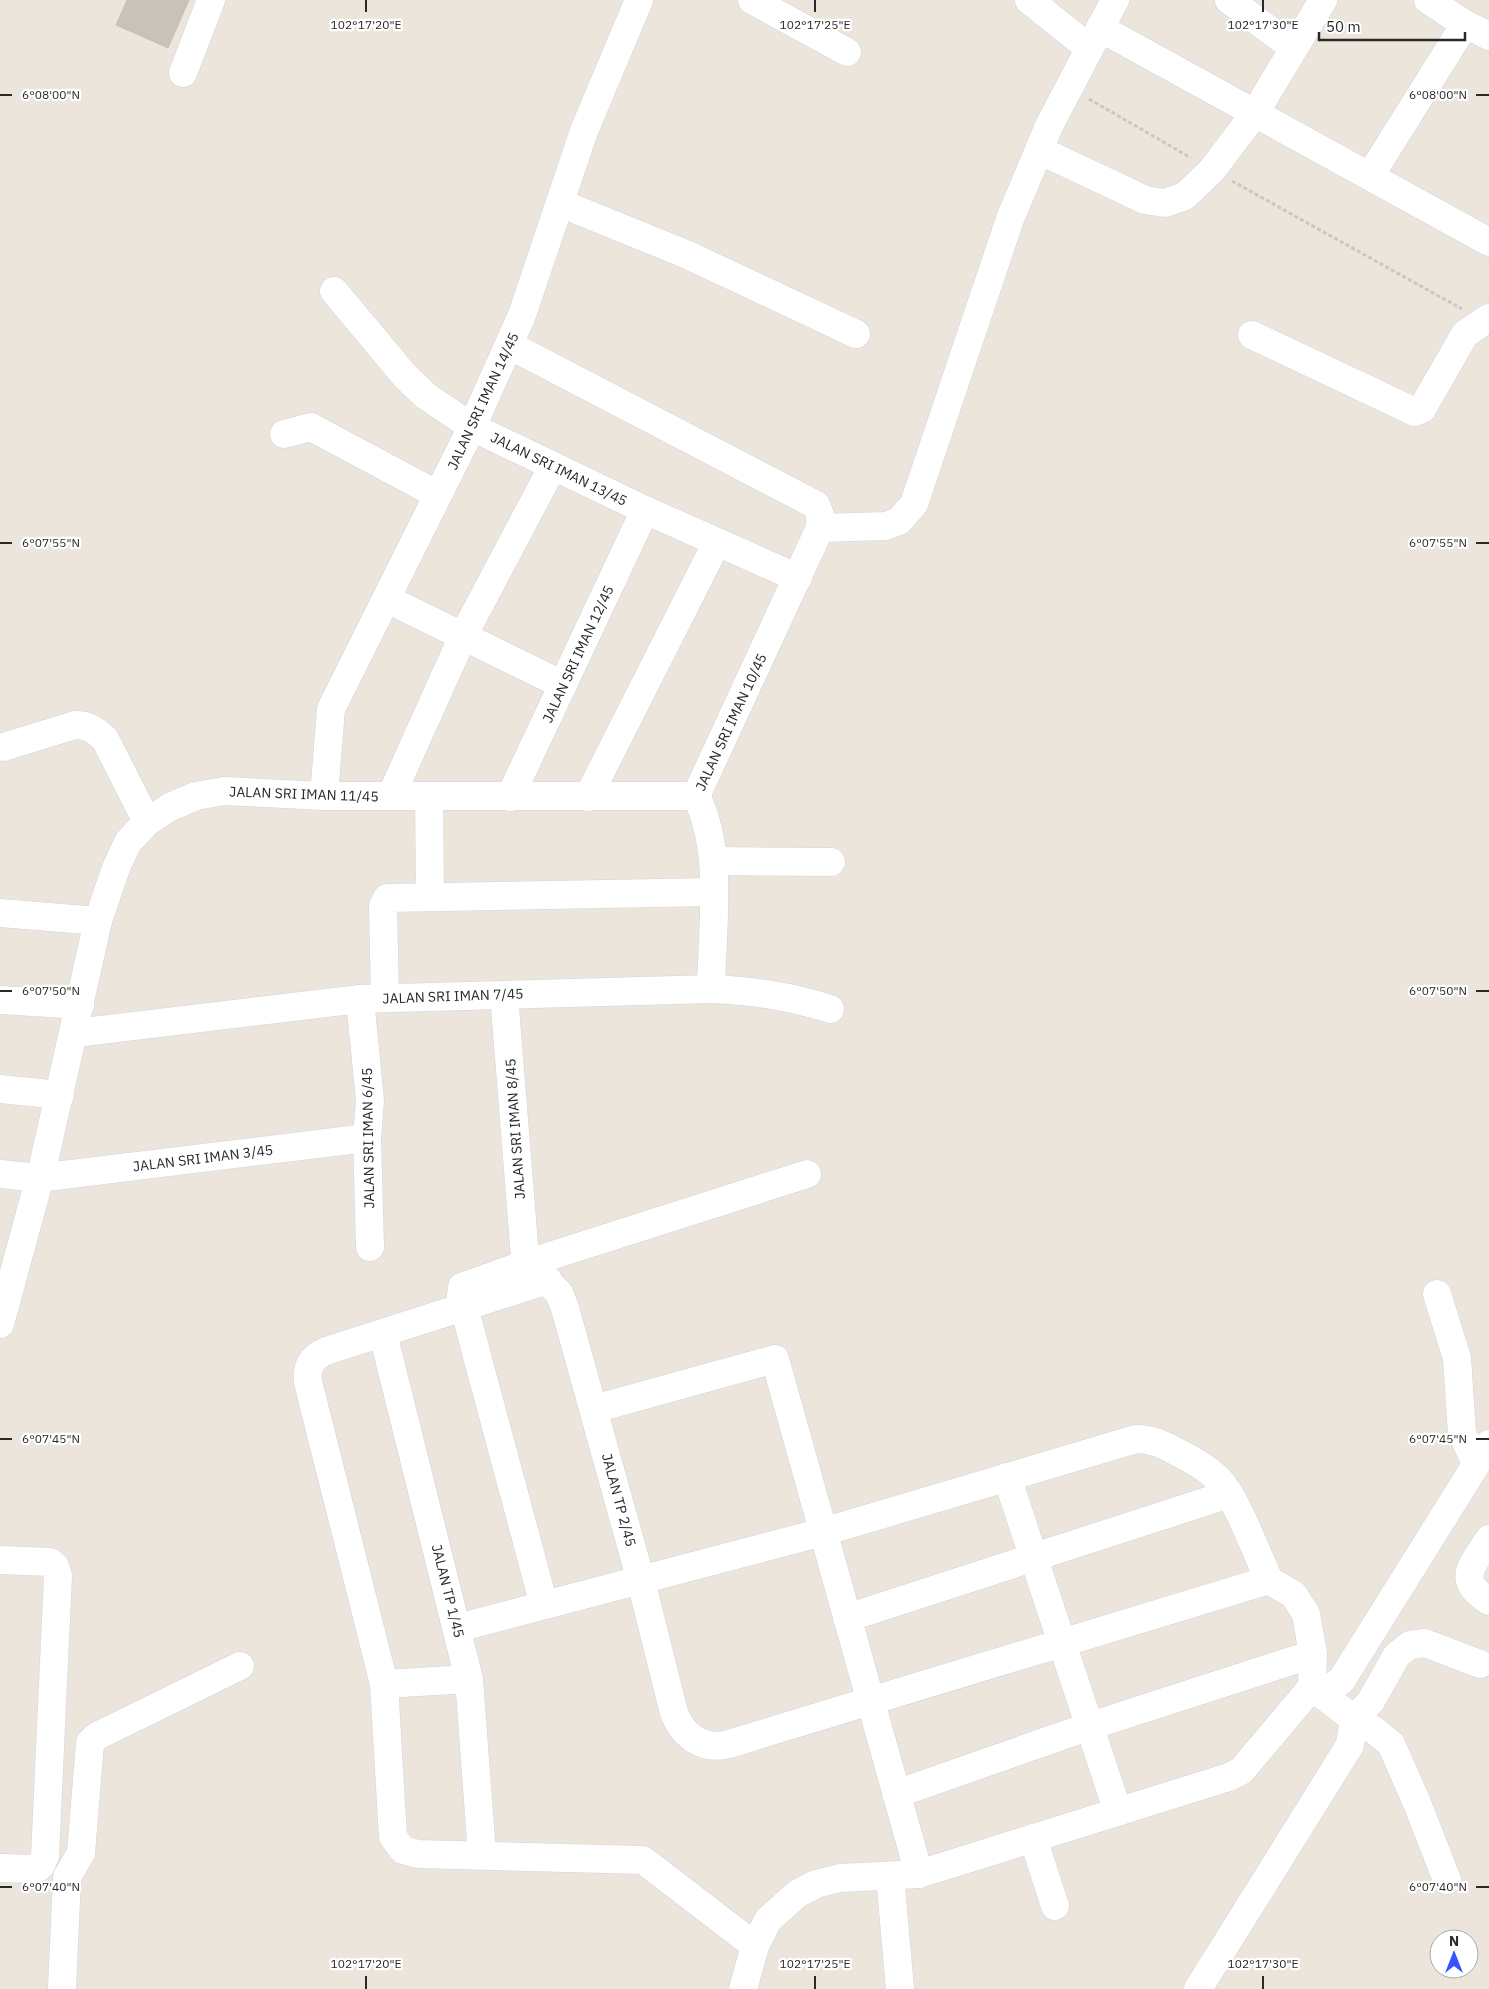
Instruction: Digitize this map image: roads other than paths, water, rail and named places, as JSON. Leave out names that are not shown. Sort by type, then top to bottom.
[{"type":"street","points":[[183,73],[211,0]]},
{"type":"street","name":"JALAN SRI IMAN 14/45","points":[[324,796],[331,709],[472,427],[509,346],[522,315],[584,131],[639,0]]},
{"type":"street","points":[[752,0],[847,52]]},
{"type":"street","points":[[509,346],[816,505],[820,515],[820,528],[886,526],[899,521],[914,504],[1010,219],[1039,150],[1115,0]]},
{"type":"street","points":[[1228,0],[1294,48]]},
{"type":"street","points":[[1039,150],[1155,203],[1165,203],[1185,196],[1212,170],[1255,113],[1323,0]]},
{"type":"street","points":[[1428,0],[1465,24],[1489,36]]},
{"type":"street","points":[[1033,1],[1095,38],[1255,113],[1370,176],[1486,235]]},
{"type":"street","points":[[1370,176],[1465,24]]},
{"type":"street","points":[[560,203],[688,255],[856,334]]},
{"type":"street","name":"JALAN SRI IMAN 13/45","points":[[334,291],[405,376],[426,396],[472,427],[645,510],[798,578]]},
{"type":"street","points":[[1252,336],[1415,412],[1422,409],[1465,334],[1487,320]]},
{"type":"street","points":[[284,434],[310,427],[438,495]]},
{"type":"street","points":[[391,796],[463,636],[553,466]]},
{"type":"street","name":"JALAN SRI IMAN 12/45","points":[[510,797],[645,510]]},
{"type":"street","name":"JALAN SRI IMAN 10/45","points":[[711,989],[714,861],[709,830],[704,812],[696,796],[820,528]]},
{"type":"street","points":[[588,797],[717,542]]},
{"type":"street","points":[[387,599],[563,685]]},
{"type":"street","points":[[4,747],[75,725],[86,725],[96,730],[105,739],[147,822]]},
{"type":"street","name":"JALAN SRI IMAN 11/45","points":[[0,1324],[9,1257],[38,1178],[60,1095],[98,921],[116,868],[128,842],[147,822],[170,807],[196,796],[224,790],[324,796],[696,796]]},
{"type":"street","points":[[429,796],[430,896],[713,892]]},
{"type":"street","points":[[714,861],[831,862]]},
{"type":"street","name":"JALAN SRI IMAN 6/45","points":[[370,1247],[367,1138],[370,1101],[372,999],[384,902],[392,897],[430,896]]},
{"type":"street","points":[[0,913],[98,921]]},
{"type":"street","name":"JALAN SRI IMAN 7/45","points":[[75,1033],[372,999],[711,989],[750,990],[792,997],[830,1009]]},
{"type":"street","name":"JALAN SRI IMAN 8/45","points":[[504,995],[524,1250],[538,1271]]},
{"type":"street","points":[[0,1000],[80,1005]]},
{"type":"street","points":[[0,1089],[60,1095]]},
{"type":"street","name":"JALAN SRI IMAN 3/45","points":[[0,1174],[38,1178],[367,1138]]},
{"type":"street","points":[[544,1605],[465,1305],[461,1296],[462,1287],[538,1271],[807,1174]]},
{"type":"street","name":"JALAN TP 2/45","points":[[538,1271],[559,1293],[565,1308],[641,1581],[674,1713],[683,1730],[699,1742],[708,1745],[724,1745],[871,1702]]},
{"type":"street","points":[[743,1989],[755,1946],[768,1920],[797,1894],[831,1879],[919,1874],[1118,1812],[1240,1771],[1315,1690],[1341,1681],[1483,1454],[1462,1433],[1457,1358],[1437,1294]]},
{"type":"street","points":[[465,1305],[318,1354],[312,1359],[307,1374],[384,1684],[391,1830],[397,1844],[402,1850],[418,1854],[482,1854],[643,1860],[755,1946]]},
{"type":"street","name":"JALAN TP 1/45","points":[[382,1334],[458,1628],[469,1679],[482,1854]]},
{"type":"street","points":[[594,1409],[775,1359],[919,1874]]},
{"type":"street","points":[[458,1628],[824,1532],[1129,1441],[1143,1439],[1156,1441],[1193,1461],[1219,1481],[1229,1494],[1269,1580],[1294,1596],[1303,1607],[1313,1654],[1315,1690]]},
{"type":"street","points":[[1007,1477],[1118,1812]]},
{"type":"street","points":[[847,1618],[1229,1494]]},
{"type":"street","points":[[1489,1540],[1469,1574],[1469,1582],[1472,1589],[1489,1601]]},
{"type":"street","points":[[0,1560],[50,1562],[55,1566],[58,1576],[45,1856],[41,1865],[36,1869],[0,1868]]},
{"type":"street","points":[[871,1702],[1269,1580]]},
{"type":"street","points":[[1198,1989],[1348,1750],[1354,1719],[1371,1701],[1397,1655],[1410,1645],[1425,1643],[1480,1664]]},
{"type":"street","points":[[896,1794],[1090,1726],[1313,1654]]},
{"type":"street","points":[[62,1989],[68,1877],[81,1853],[90,1743],[97,1736],[240,1666]]},
{"type":"street","points":[[384,1684],[469,1679]]},
{"type":"street","points":[[1315,1690],[1354,1719],[1374,1730],[1391,1744],[1417,1802],[1447,1880]]},
{"type":"street","points":[[1033,1838],[1055,1906]]},
{"type":"street","points":[[890,1876],[900,1989]]}]
